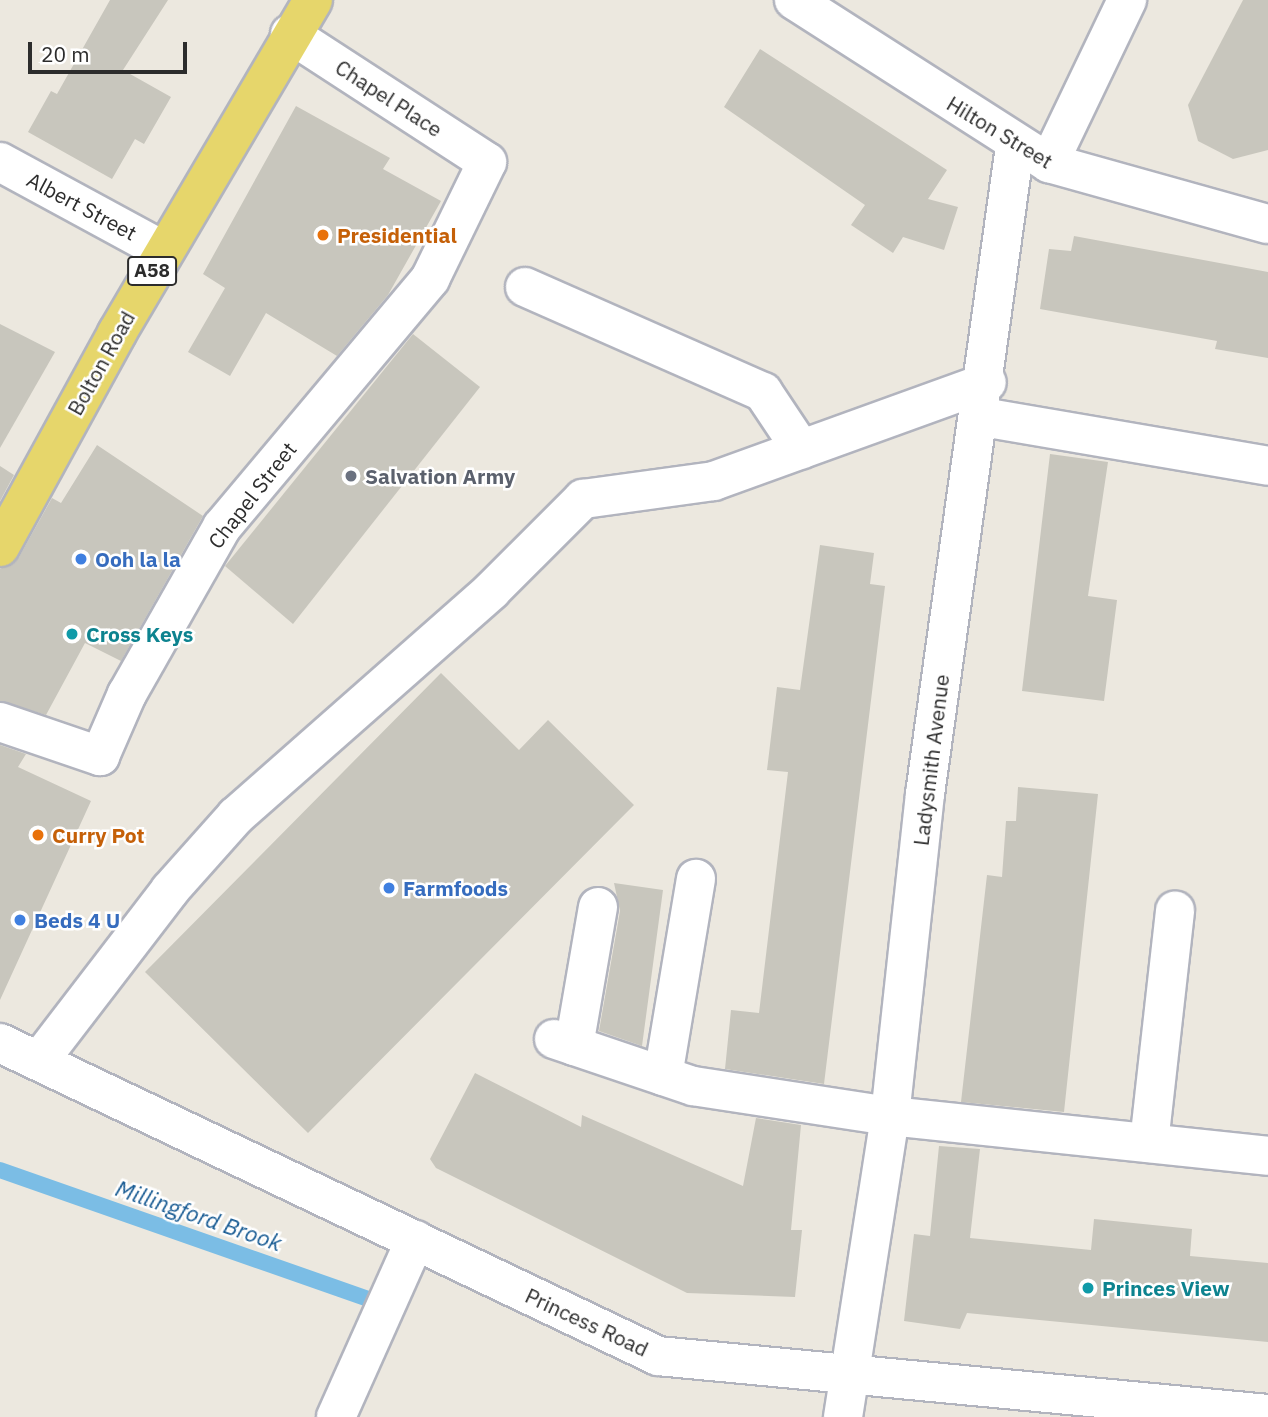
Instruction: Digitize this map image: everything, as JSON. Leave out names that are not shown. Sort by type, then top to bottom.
[{"type":"main road","name":"Bolton Road","points":[[0,548],[164,251],[290,34],[313,0]]},
{"type":"street","name":"Hilton Street","points":[[794,0],[1015,146],[1049,163],[1268,224]]},
{"type":"street","points":[[1049,163],[1127,0]]},
{"type":"street","name":"Chapel Place","points":[[290,34],[487,162]]},
{"type":"street","name":"Ladysmith Avenue","points":[[843,1417],[890,1116],[927,781],[984,399],[1015,146]]},
{"type":"street","name":"Albert Street","points":[[0,162],[164,251]]},
{"type":"street","name":"Chapel Street","points":[[0,722],[100,757],[127,694],[222,527],[430,279],[487,162]]},
{"type":"street","points":[[525,287],[762,392],[801,449]]},
{"type":"street","points":[[39,1061],[170,890],[236,816],[492,590],[583,499],[714,481],[801,449],[984,399],[1268,466]]},
{"type":"street","points":[[663,1076],[696,879]]},
{"type":"street","points":[[598,907],[564,1042],[663,1076],[890,1116],[1268,1156]]},
{"type":"street","points":[[1149,1143],[1175,910]]},
{"type":"street","name":"Princess Road","points":[[0,1043],[413,1245],[658,1356],[1268,1414]]},
{"type":"street","points":[[336,1417],[413,1245]]},
{"type":"building","points":[[110,0],[168,0],[123,70],[171,97],[144,144],[135,139],[112,179],[28,132],[51,91],[57,94]]},
{"type":"building","points":[[1243,0],[1268,0],[1268,150],[1233,159],[1198,141],[1188,105]]},
{"type":"building","points":[[760,49],[947,170],[928,199],[958,207],[944,250],[903,237],[893,253],[851,225],[865,205],[724,107]]},
{"type":"building","name":"Presidential","points":[[296,106],[390,158],[383,169],[441,201],[388,295],[337,356],[266,313],[230,376],[188,352],[225,288],[203,274]]},
{"type":"building","points":[[1074,236],[1268,272],[1268,358],[1215,349],[1217,341],[1040,309],[1049,249],[1071,251]]},
{"type":"building","points":[[0,324],[55,352],[0,448]]},
{"type":"building","name":"Salvation Army","points":[[413,334],[480,387],[293,624],[225,566]]},
{"type":"building","points":[[97,445],[203,516],[121,661],[85,643],[46,715],[0,701],[0,569],[19,557],[52,498],[61,503]]},
{"type":"building","points":[[1050,454],[1108,462],[1088,596],[1117,600],[1104,701],[1022,691]]},
{"type":"building","points":[[0,466],[14,475],[0,501]]},
{"type":"building","points":[[820,545],[874,553],[870,584],[885,586],[824,1084],[725,1069],[731,1010],[759,1013],[788,772],[767,770],[777,687],[800,690]]},
{"type":"building","name":"Farmfoods","points":[[441,673],[519,750],[548,720],[634,805],[308,1133],[145,972]]},
{"type":"building","name":"Curry Pot","points":[[0,745],[26,754],[18,767],[91,801],[0,1000]]},
{"type":"building","points":[[1018,787],[1098,794],[1064,1112],[961,1102],[987,875],[1002,877],[1006,821],[1016,821]]},
{"type":"building","points":[[614,883],[663,890],[642,1046],[599,1031],[620,911]]},
{"type":"building","points":[[475,1073],[581,1127],[582,1115],[743,1186],[756,1118],[801,1125],[791,1230],[802,1230],[795,1297],[687,1293],[436,1168],[430,1159]]},
{"type":"building","name":"Princes View","points":[[939,1146],[980,1149],[970,1238],[1091,1250],[1094,1219],[1192,1229],[1190,1256],[1268,1263],[1268,1342],[967,1313],[960,1329],[904,1321],[914,1234],[930,1236]]},
{"type":"waterway","name":"Millingford Brook","points":[[0,1170],[383,1304]]},
{"type":"place","name":"Presidential","points":[[323,235]]},
{"type":"place","name":"Salvation Army","points":[[351,476]]},
{"type":"place","name":"Ooh la la","points":[[81,559]]},
{"type":"place","name":"Cross Keys","points":[[72,634]]},
{"type":"place","name":"Curry Pot","points":[[38,835]]},
{"type":"place","name":"Farmfoods","points":[[389,888]]},
{"type":"place","name":"Beds 4 U","points":[[20,920]]},
{"type":"place","name":"Princes View","points":[[1088,1288]]}]
